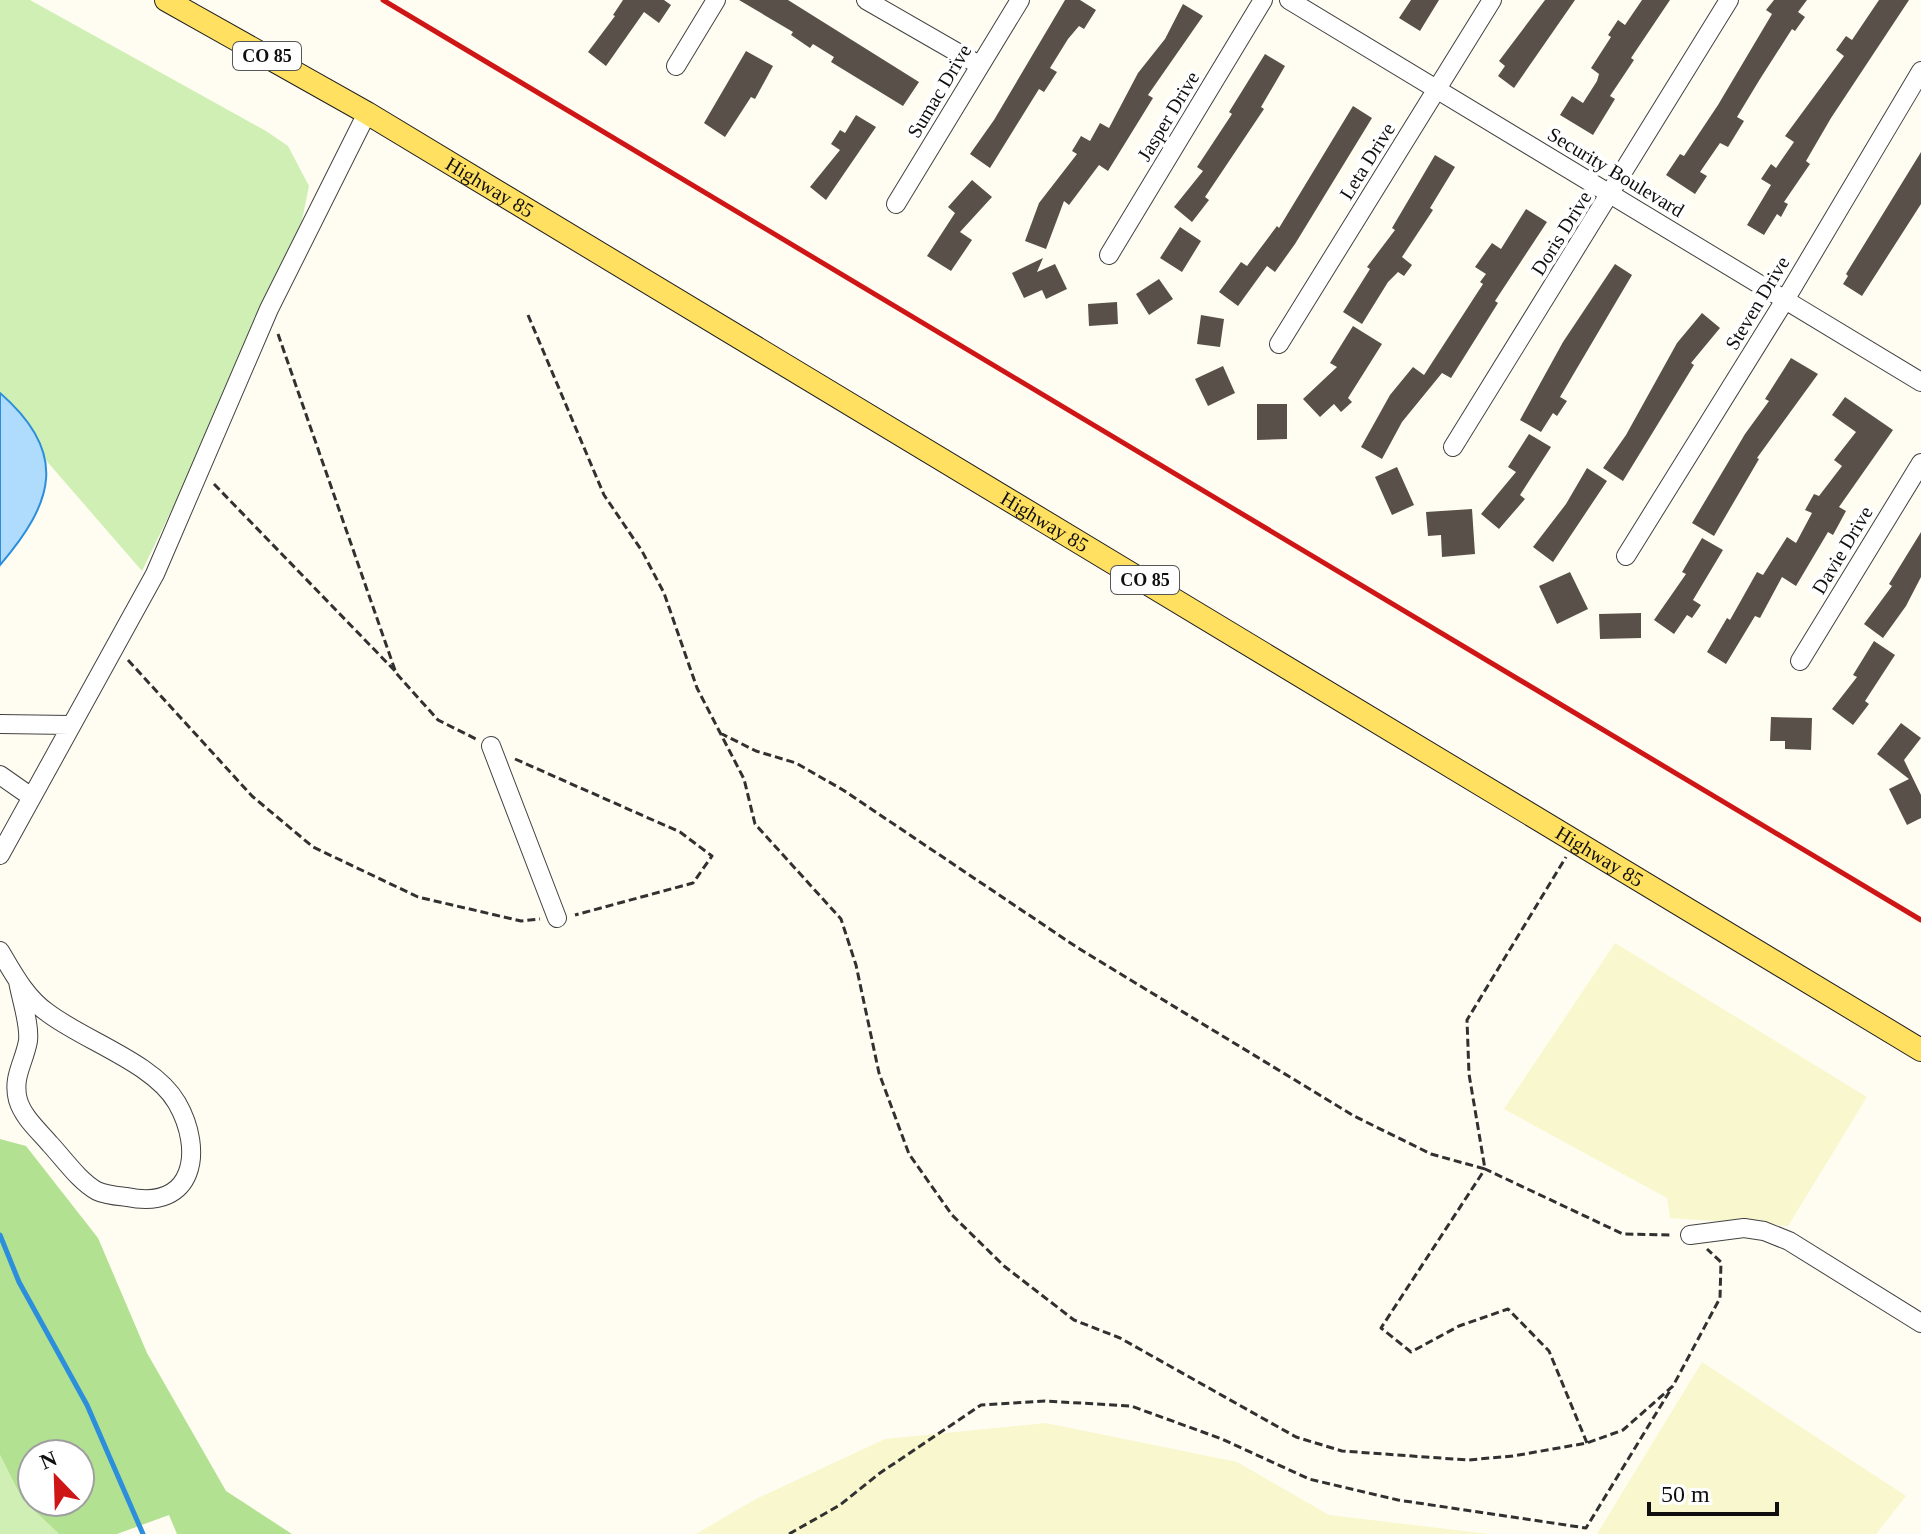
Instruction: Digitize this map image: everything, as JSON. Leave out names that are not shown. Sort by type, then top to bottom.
[{"type":"main road","name":"Highway 85","points":[[166,0],[367,113],[1921,1050]]},
{"type":"street","points":[[676,66],[716,0]]},
{"type":"street","points":[[866,0],[979,65]]},
{"type":"street","name":"Sumac Drive","points":[[896,204],[1020,0]]},
{"type":"street","name":"Jasper Drive","points":[[1109,255],[1263,0]]},
{"type":"street","name":"Security Boulevard","points":[[1289,0],[1921,382]]},
{"type":"street","name":"Leta Drive","points":[[1279,344],[1492,0]]},
{"type":"street","name":"Doris Drive","points":[[1453,447],[1729,0]]},
{"type":"street","name":"Steven Drive","points":[[1626,556],[1785,300],[1921,71]]},
{"type":"street","points":[[0,855],[155,574],[269,309],[367,113]]},
{"type":"street","name":"Davie Drive","points":[[1800,661],[1921,463]]},
{"type":"street","points":[[0,724],[70,725]]},
{"type":"street","points":[[491,746],[557,918]]},
{"type":"street","points":[[0,775],[30,796]]},
{"type":"street","points":[[0,951],[18,981],[46,1012],[156,1079],[175,1100],[189,1126],[192,1150],[192,1169],[183,1184],[165,1196],[135,1199],[98,1192],[73,1170],[25,1115],[15,1078],[28,1039],[18,981]]},
{"type":"street","points":[[1690,1235],[1744,1228],[1764,1231],[1789,1241],[1921,1323]]},
{"type":"path","points":[[269,309],[396,673]]},
{"type":"path","points":[[528,315],[604,495],[642,551],[664,593],[697,688],[744,779],[755,824],[841,919],[856,965],[879,1073],[909,1154],[952,1215],[1004,1266],[1074,1320],[1120,1338],[1296,1437],[1342,1451],[1468,1460],[1513,1456],[1587,1443],[1623,1430],[1673,1386]]},
{"type":"path","points":[[115,645],[252,796],[313,847],[418,897],[521,921],[557,918],[693,883],[712,856],[680,832],[438,720],[200,470]]},
{"type":"path","points":[[720,733],[756,751],[796,763],[843,790],[1078,948],[1354,1116],[1431,1154],[1485,1169],[1623,1234],[1690,1235],[1721,1262],[1720,1298],[1673,1386],[1586,1528]]},
{"type":"path","points":[[1575,842],[1467,1020],[1469,1074],[1485,1169],[1381,1328],[1411,1352],[1459,1326],[1508,1309],[1549,1351],[1587,1443]]},
{"type":"path","points":[[789,1534],[840,1505],[880,1473],[981,1405],[1045,1401],[1131,1406],[1222,1439],[1309,1479],[1368,1493],[1586,1528]]},
{"type":"path","points":[[1586,1528],[1589,1534]]},
{"type":"shaded area","points":[[1615,943],[1867,1097],[1788,1226],[1670,1218],[1667,1198],[1504,1109]]},
{"type":"shaded area","points":[[1702,1362],[1906,1496],[1876,1534],[1597,1534]]},
{"type":"shaded area","points":[[1046,1423],[1237,1462],[1329,1515],[1489,1534],[696,1534],[754,1500],[885,1439]]},
{"type":"green space","points":[[0,0],[30,0],[266,131],[288,146],[309,186],[299,235],[269,309],[142,571],[44,458],[40,443],[0,399]]},
{"type":"green space","points":[[0,1139],[26,1146],[98,1238],[147,1353],[226,1491],[292,1534],[177,1534],[169,1515],[117,1534],[59,1534],[42,1518],[96,1518],[96,1438],[16,1438],[16,1487],[0,1455]]},
{"type":"green space","points":[[0,1455],[16,1487],[16,1518],[42,1518],[59,1534],[0,1534]]},
{"type":"water","points":[[0,393],[37,436],[45,457],[46,478],[42,499],[32,520],[0,565]]},
{"type":"building","points":[[623,0],[664,0],[671,5],[659,23],[644,12],[606,66],[588,52]]},
{"type":"building","points":[[739,0],[788,0],[919,82],[903,106],[831,62],[834,57],[813,44],[810,48],[791,35],[793,32]]},
{"type":"building","points":[[1065,0],[1080,0],[1096,10],[1084,29],[1079,26],[1068,39],[1050,68],[1057,72],[1044,92],[1039,89],[990,168],[970,154],[994,120]]},
{"type":"building","points":[[1411,0],[1439,0],[1420,31],[1399,18]]},
{"type":"building","points":[[1545,0],[1575,0],[1514,88],[1498,76],[1505,66],[1499,61]]},
{"type":"building","points":[[1642,0],[1670,0],[1631,58],[1634,60],[1610,96],[1615,99],[1593,135],[1560,115],[1572,96],[1583,103],[1597,81],[1599,74],[1591,68],[1611,37],[1608,35],[1618,20],[1625,25]]},
{"type":"building","points":[[1774,0],[1807,0],[1798,12],[1805,17],[1795,31],[1792,29],[1737,117],[1744,121],[1728,147],[1720,143],[1700,172],[1707,176],[1695,194],[1666,175],[1680,154],[1684,156],[1718,105],[1772,14],[1766,10]]},
{"type":"building","points":[[1879,0],[1909,0],[1831,118],[1806,161],[1810,164],[1784,202],[1788,204],[1781,217],[1777,214],[1764,235],[1747,225],[1771,185],[1761,179],[1771,164],[1776,168],[1794,142],[1785,136],[1844,56],[1836,50],[1846,36],[1852,40]]},
{"type":"building","points":[[1183,4],[1203,16],[1148,95],[1153,98],[1108,171],[1099,165],[1069,205],[1064,201],[1046,249],[1025,241],[1039,203],[1077,154],[1072,151],[1081,136],[1090,141],[1100,123],[1109,128],[1138,73],[1165,39]]},
{"type":"building","points":[[746,51],[773,66],[755,99],[751,97],[725,137],[704,123]]},
{"type":"building","points":[[1265,54],[1285,66],[1261,107],[1264,109],[1205,197],[1209,200],[1192,222],[1174,207],[1203,171],[1197,167],[1232,114],[1229,112]]},
{"type":"building","points":[[1353,106],[1372,118],[1295,244],[1275,272],[1267,266],[1238,306],[1219,292],[1241,262],[1247,266],[1277,226],[1279,228]]},
{"type":"building","points":[[856,115],[876,127],[826,200],[810,187],[840,150],[831,144],[840,130],[845,133]]},
{"type":"building","points":[[1921,152],[1921,204],[1862,296],[1843,284],[1848,276],[1846,274]]},
{"type":"building","points":[[1435,155],[1455,167],[1430,208],[1433,210],[1402,257],[1412,265],[1404,276],[1398,272],[1388,282],[1362,324],[1343,312],[1370,269],[1367,267],[1395,230],[1392,228]]},
{"type":"building","points":[[972,180],[992,197],[960,232],[972,240],[951,271],[927,256],[955,213],[948,207]]},
{"type":"building","points":[[1526,209],[1547,222],[1495,301],[1498,303],[1451,378],[1442,373],[1402,422],[1382,459],[1361,447],[1390,395],[1413,367],[1424,375],[1483,284],[1480,282],[1486,274],[1475,267],[1492,243],[1501,249]]},
{"type":"building","points":[[1180,227],[1201,241],[1182,272],[1160,258]]},
{"type":"building","points":[[1043,258],[1037,272],[1055,264],[1067,289],[1046,299],[1042,290],[1024,298],[1012,273]]},
{"type":"building","points":[[1615,264],[1632,275],[1560,397],[1567,401],[1557,416],[1553,413],[1541,432],[1520,420],[1563,342]]},
{"type":"building","points":[[1159,279],[1173,299],[1149,315],[1136,294]]},
{"type":"building","points":[[1117,302],[1118,324],[1089,326],[1088,304]]},
{"type":"building","points":[[1702,313],[1720,328],[1691,363],[1694,365],[1623,481],[1603,468],[1626,435],[1677,343]]},
{"type":"building","points":[[1201,315],[1224,319],[1220,347],[1197,344]]},
{"type":"building","points":[[1353,326],[1382,344],[1348,398],[1352,402],[1341,412],[1334,404],[1320,417],[1303,399],[1337,367],[1330,363]]},
{"type":"building","points":[[1791,358],[1818,374],[1757,458],[1714,536],[1692,523],[1745,434],[1769,401],[1765,399]]},
{"type":"building","points":[[1223,366],[1235,393],[1208,406],[1195,379]]},
{"type":"building","points":[[1845,397],[1893,430],[1839,507],[1846,511],[1833,535],[1828,532],[1796,586],[1782,577],[1760,618],[1755,616],[1726,664],[1707,652],[1727,618],[1730,620],[1757,572],[1763,575],[1787,537],[1796,543],[1812,513],[1805,510],[1814,494],[1819,496],[1842,466],[1834,460],[1856,432],[1832,415]]},
{"type":"building","points":[[1257,404],[1287,404],[1287,439],[1257,440]]},
{"type":"building","points":[[1529,434],[1551,447],[1520,495],[1525,499],[1499,529],[1481,514],[1516,472],[1508,467]]},
{"type":"building","points":[[1397,467],[1414,505],[1392,515],[1375,477]]},
{"type":"building","points":[[1587,468],[1607,481],[1553,562],[1533,547],[1566,504]]},
{"type":"building","points":[[1472,509],[1475,554],[1442,557],[1441,535],[1428,536],[1426,512]]},
{"type":"building","points":[[1921,532],[1921,577],[1906,606],[1883,638],[1864,624],[1892,586],[1889,584]]},
{"type":"building","points":[[1702,538],[1723,550],[1693,600],[1701,605],[1692,618],[1687,615],[1674,634],[1654,620],[1686,574],[1682,572]]},
{"type":"building","points":[[1570,572],[1588,609],[1557,624],[1539,586]]},
{"type":"building","points":[[1641,613],[1641,638],[1600,639],[1599,614]]},
{"type":"building","points":[[1874,641],[1895,655],[1865,701],[1869,704],[1853,725],[1832,709],[1857,677],[1853,675]]},
{"type":"building","points":[[1771,717],[1812,718],[1811,750],[1785,749],[1785,741],[1770,741]]},
{"type":"building","points":[[1901,723],[1921,738],[1904,760],[1921,795],[1921,818],[1907,825],[1889,789],[1909,779],[1877,754]]},
{"type":"waterway","points":[[0,1235],[19,1282],[87,1405],[143,1534]]},
{"type":"railway","points":[[383,0],[1921,920]]}]
